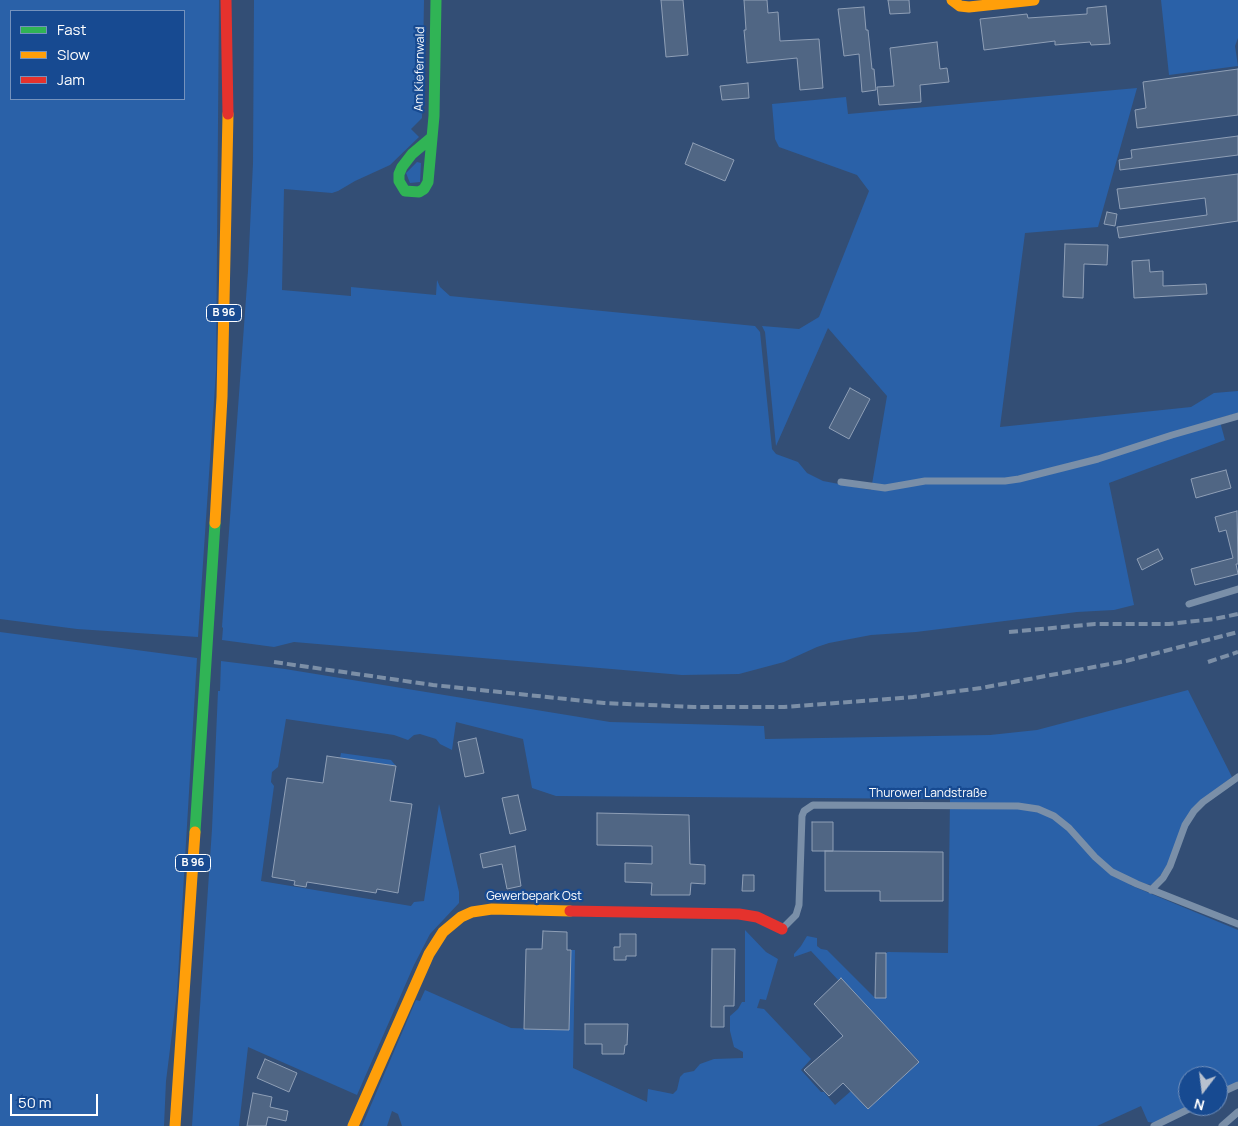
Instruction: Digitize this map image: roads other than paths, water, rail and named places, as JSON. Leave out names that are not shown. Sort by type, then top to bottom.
[{"type":"main road","name":"B 96","points":[[175,1126],[205,690],[222,397],[228,101],[226,0]]},
{"type":"main road","name":"Am Kiefernwald","points":[[431,138],[434,116],[436,0]]},
{"type":"main road","points":[[952,0],[960,6],[969,7],[1034,0]]},
{"type":"main road","name":"Gewerbepark Ost","points":[[353,1126],[429,954],[443,932],[461,917],[472,912],[498,909],[744,914],[757,917],[782,929]]},
{"type":"lane","points":[[841,482],[885,488],[925,481],[1005,481],[1018,479],[1098,459],[1238,416]]},
{"type":"lane","points":[[1189,604],[1238,589]]},
{"type":"lane","points":[[1151,890],[1163,878],[1170,866],[1185,826],[1194,811],[1203,802],[1238,778]]},
{"type":"lane","name":"Thurower Landstraße","points":[[782,929],[796,914],[800,905],[802,816],[804,811],[813,805],[1018,806],[1038,808],[1054,816],[1069,828],[1095,857],[1112,872],[1151,890],[1238,924]]},
{"type":"lane","points":[[1222,1126],[1238,1112]]},
{"type":"lane","points":[[1154,1126],[1178,1114]]},
{"type":"railway","points":[[1009,632],[1095,624],[1169,624],[1214,619],[1238,614]]},
{"type":"railway","points":[[274,662],[433,685],[604,703],[694,707],[784,707],[913,697],[981,688],[1126,661],[1238,632]]},
{"type":"railway","points":[[1208,662],[1238,652]]}]
